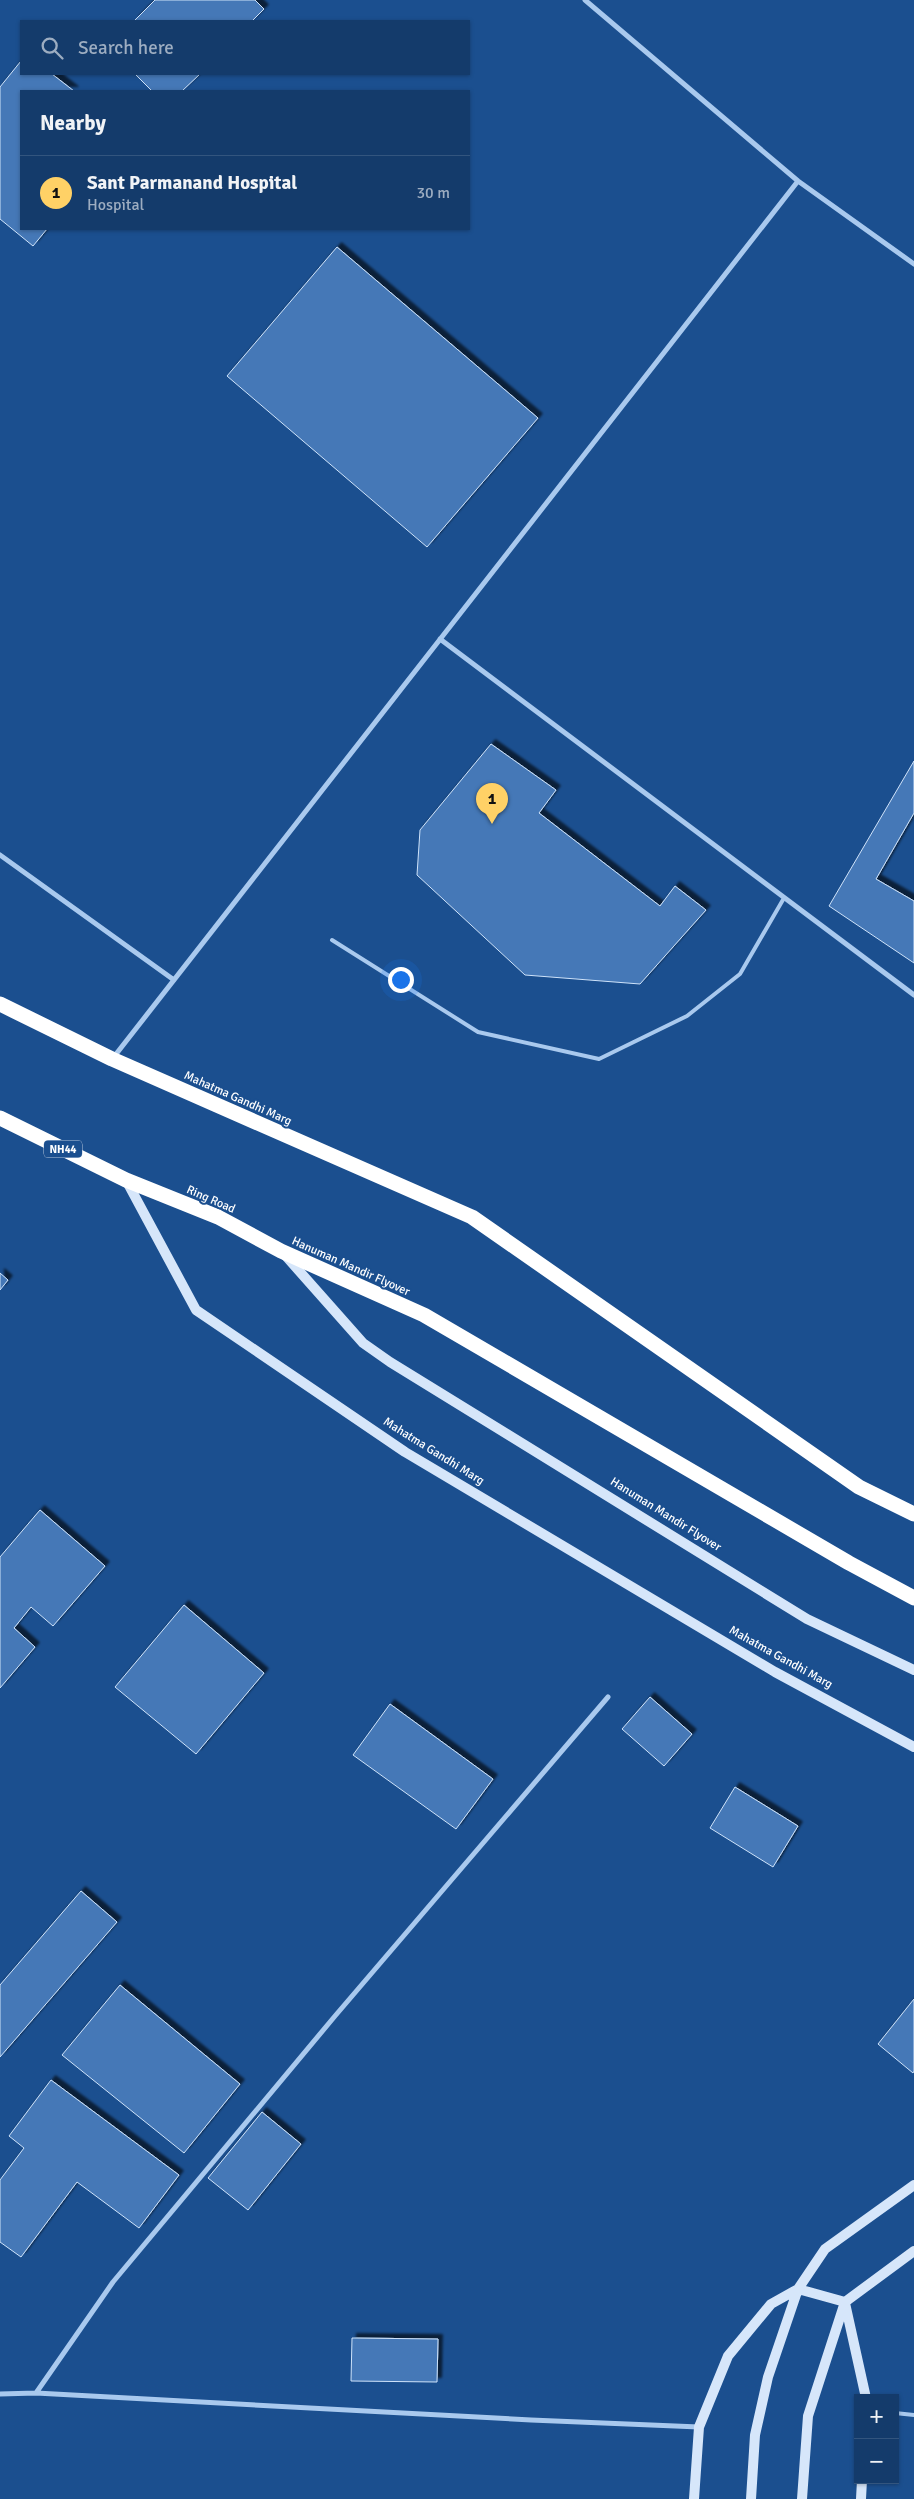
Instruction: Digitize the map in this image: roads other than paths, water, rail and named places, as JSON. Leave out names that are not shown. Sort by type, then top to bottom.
[{"type":"highway","name":"Mahatma Gandhi Marg","points":[[0,1004],[112,1060],[472,1217],[859,1488],[914,1514]]},
{"type":"highway","name":"NH44","points":[[0,1118],[126,1180]]},
{"type":"highway","name":"Ring Road","points":[[126,1180],[218,1217],[281,1251]]},
{"type":"highway","name":"Hanuman Mandir Flyover","points":[[281,1251],[424,1315],[849,1563],[914,1598]]},
{"type":"main road","name":"Mahatma Gandhi Marg","points":[[126,1180],[196,1310],[405,1452],[775,1672],[914,1747]]},
{"type":"main road","name":"Hanuman Mandir Flyover","points":[[281,1251],[363,1342],[390,1362],[807,1619],[914,1670]]},
{"type":"main road","points":[[751,2499],[755,2436],[768,2377],[798,2289],[825,2249],[914,2185]]},
{"type":"main road","points":[[802,2499],[808,2416],[845,2302],[914,2251]]},
{"type":"main road","points":[[694,2499],[699,2427],[728,2356],[771,2304],[798,2289],[845,2302]]},
{"type":"main road","points":[[845,2302],[865,2394]]},
{"type":"main road","points":[[861,2499],[862,2484]]},
{"type":"street","points":[[585,0],[798,181],[914,264]]},
{"type":"street","points":[[112,1060],[798,181]]},
{"type":"street","points":[[440,639],[914,995]]},
{"type":"street","points":[[0,855],[174,980]]},
{"type":"street","points":[[36,2393],[113,2282],[335,2016],[608,1697]]},
{"type":"street","points":[[0,2394],[36,2393],[699,2427]]},
{"type":"lane","points":[[332,940],[478,1032],[599,1060],[687,1016],[740,974],[784,898]]},
{"type":"lane","points":[[899,2413],[914,2415]]},
{"type":"place","name":"Sant Parmanand Hospital","points":[[492,824]]}]
